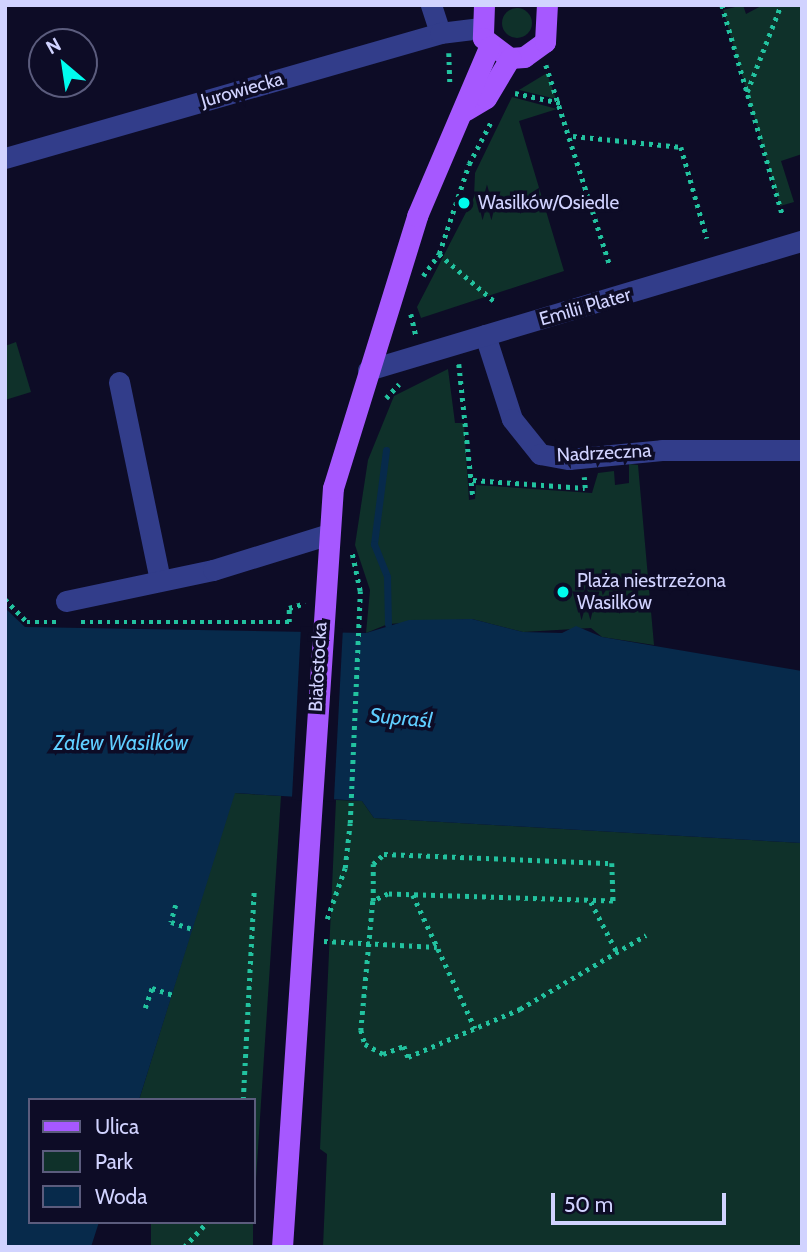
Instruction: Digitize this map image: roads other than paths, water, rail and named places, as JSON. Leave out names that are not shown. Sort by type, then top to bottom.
[{"type":"main road","name":"Białostocka","points":[[282,1247],[309,819],[313,610],[333,488],[417,216],[466,110],[467,87],[484,37],[484,5]]},
{"type":"main road","points":[[484,37],[510,58],[524,57],[545,42],[547,5]]},
{"type":"main road","name":"Białostocka","points":[[466,110],[486,98],[510,58]]},
{"type":"street","points":[[430,5],[440,33]]},
{"type":"street","name":"Jurowiecka","points":[[5,158],[440,33],[484,37]]},
{"type":"street","name":"Emilii Plater","points":[[368,370],[802,241]]},
{"type":"street","name":"Nadrzeczna","points":[[485,335],[519,435],[540,454],[583,457],[802,450]]},
{"type":"street","points":[[119,382],[160,580]]},
{"type":"street","points":[[65,601],[160,580],[326,535]]},
{"type":"water","points":[[5,608],[25,627],[366,633],[409,620],[472,619],[523,632],[562,633],[576,626],[602,637],[802,671],[802,843],[374,818],[362,801],[235,793],[140,1098],[28,1098],[28,1224],[98,1224],[91,1247],[5,1247]]},
{"type":"waterway","points":[[386,450],[374,544],[387,577],[388,624]]},
{"type":"place","name":"Wasilków/Osiedle","points":[[464,203]]},
{"type":"place","name":"Plaża niestrzeżona Wasilków","points":[[563,592]]},
{"type":"water label","name":"Supraśl","points":[[401,718]]},
{"type":"water label","name":"Zalew Wasilków","points":[[121,743]]}]
